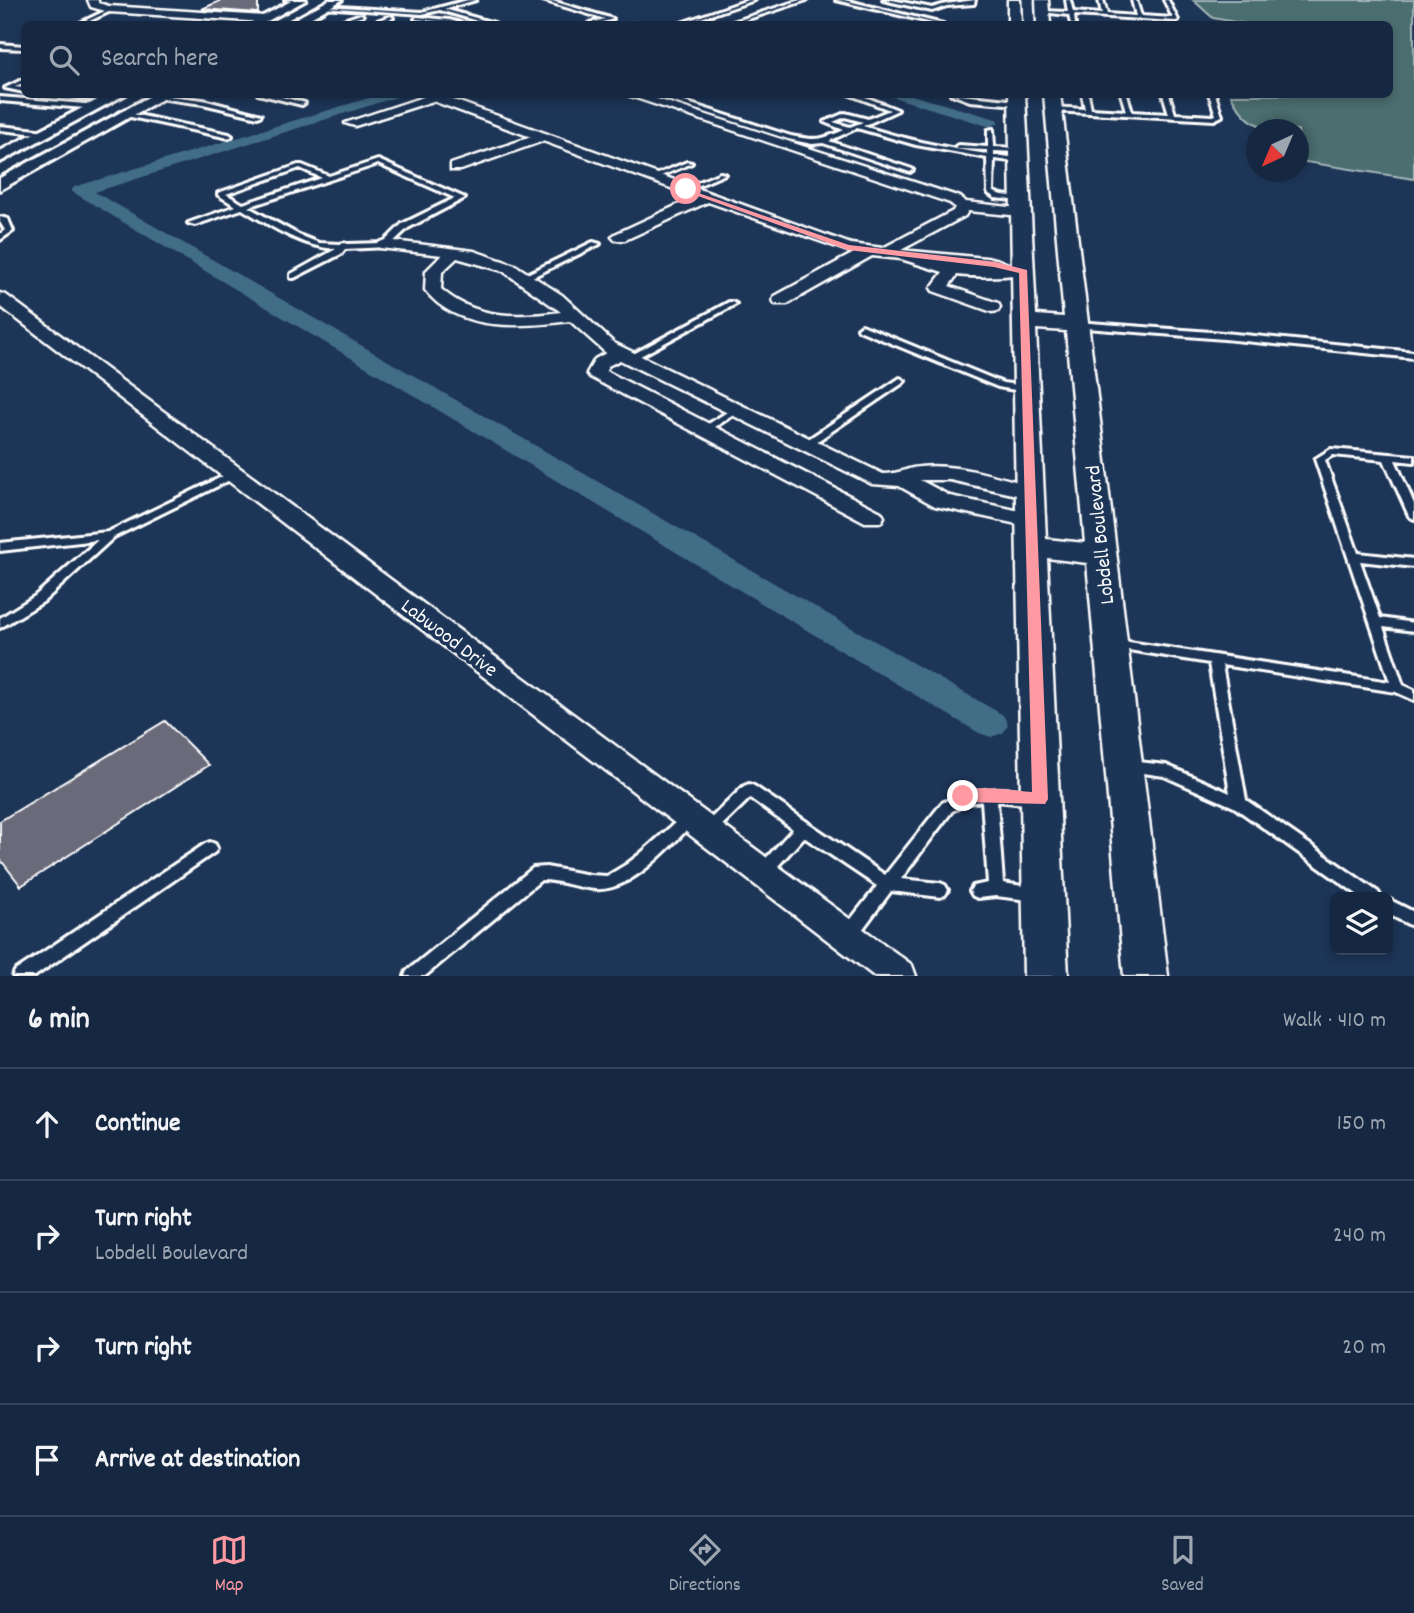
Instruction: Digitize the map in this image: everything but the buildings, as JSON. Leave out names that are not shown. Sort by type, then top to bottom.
[{"type":"main road","points":[[1014,0],[1015,21]]},
{"type":"main road","points":[[1017,99],[1010,153],[1021,206],[1014,270],[1025,321],[1046,976]]},
{"type":"main road","name":"Lobdell Boulevard","points":[[1052,102],[1146,976]]},
{"type":"main road","points":[[1025,321],[1077,325]]},
{"type":"main road","points":[[1031,520],[1101,555]]},
{"type":"street","points":[[261,21],[300,0]]},
{"type":"street","points":[[298,21],[337,0]]},
{"type":"street","points":[[94,3],[113,9],[248,21]]},
{"type":"street","points":[[4,180],[158,98]]},
{"type":"street","points":[[351,123],[431,98]]},
{"type":"street","points":[[442,98],[848,248],[955,265],[996,264],[1014,270]]},
{"type":"street","points":[[641,98],[955,200],[962,206],[1021,206]]},
{"type":"street","points":[[2,155],[109,101]]},
{"type":"street","points":[[456,167],[542,137]]},
{"type":"street","points":[[620,237],[707,197]]},
{"type":"street","points":[[781,300],[960,213],[962,206]]},
{"type":"street","points":[[385,245],[453,253],[509,268],[556,299],[608,347],[879,480],[903,480],[943,501],[1031,520]]},
{"type":"street","points":[[453,253],[434,271],[432,279],[433,290],[443,302],[472,315],[536,320],[573,316]]},
{"type":"street","points":[[955,265],[939,288],[992,307]]},
{"type":"street","name":"Labwood Drive","points":[[0,298],[900,976]]},
{"type":"street","points":[[624,355],[601,363],[596,373],[873,517]]},
{"type":"lane","points":[[288,0],[300,0]]},
{"type":"lane","points":[[320,9],[422,13],[474,0]]},
{"type":"lane","points":[[544,0],[611,19],[603,21]]},
{"type":"lane","points":[[689,21],[753,0]]},
{"type":"lane","points":[[738,21],[805,0]]},
{"type":"lane","points":[[838,0],[929,21]]},
{"type":"lane","points":[[885,0],[932,10],[946,5],[972,3],[973,0]]},
{"type":"lane","points":[[1068,0],[1072,21]]},
{"type":"lane","points":[[1101,0],[1105,15]]},
{"type":"lane","points":[[1134,0],[1139,18]]},
{"type":"lane","points":[[1166,0],[1176,21]]},
{"type":"lane","points":[[87,21],[113,9]]},
{"type":"lane","points":[[320,9],[361,15],[449,21]]},
{"type":"lane","points":[[440,9],[482,21]]},
{"type":"lane","points":[[1043,12],[1168,21]]},
{"type":"lane","points":[[342,21],[361,15]]},
{"type":"lane","points":[[379,21],[391,17]]},
{"type":"lane","points":[[914,21],[920,19]]},
{"type":"lane","points":[[0,46],[21,48]]},
{"type":"lane","points":[[21,82],[8,89],[21,90]]},
{"type":"lane","points":[[88,98],[109,101]]},
{"type":"lane","points":[[176,98],[258,115]]},
{"type":"lane","points":[[279,98],[302,103]]},
{"type":"lane","points":[[665,98],[790,138],[813,142],[823,141],[895,110],[862,98]]},
{"type":"lane","points":[[967,98],[1017,99]]},
{"type":"lane","points":[[1086,98],[1088,110]]},
{"type":"lane","points":[[1125,98],[1129,113]]},
{"type":"lane","points":[[1167,98],[1173,116]]},
{"type":"lane","points":[[1052,102],[1088,110],[1214,118],[1219,116],[1213,98]]},
{"type":"lane","points":[[0,99],[109,101]]},
{"type":"lane","points":[[128,115],[229,136]]},
{"type":"lane","points":[[867,121],[845,115],[827,122],[945,149],[990,156],[1010,153]]},
{"type":"lane","points":[[0,128],[47,133]]},
{"type":"lane","points":[[991,130],[1010,153]]},
{"type":"lane","points":[[823,141],[910,170]]},
{"type":"lane","points":[[945,149],[963,146],[1010,153]]},
{"type":"lane","points":[[990,156],[1010,153]]},
{"type":"lane","points":[[990,156],[990,192],[1021,206]]},
{"type":"lane","points":[[192,223],[243,206],[328,178],[378,162],[461,198],[405,226],[385,245],[318,245],[243,206],[220,194],[300,166],[328,178]]},
{"type":"lane","points":[[654,177],[689,163]]},
{"type":"lane","points":[[686,189],[722,174]]},
{"type":"lane","points":[[0,219],[5,221],[9,230],[0,237]]},
{"type":"lane","points":[[523,278],[596,244]]},
{"type":"lane","points":[[295,276],[338,252],[344,245]]},
{"type":"lane","points":[[624,355],[732,304]]},
{"type":"lane","points":[[1077,325],[1414,355]]},
{"type":"lane","points":[[862,328],[1001,385],[1027,389]]},
{"type":"lane","points":[[806,444],[900,381]]},
{"type":"lane","points":[[704,430],[735,410]]},
{"type":"lane","points":[[1398,688],[1320,459],[1331,452],[1414,460]]},
{"type":"lane","points":[[1388,457],[1414,516]]},
{"type":"lane","points":[[0,624],[39,599],[110,535],[234,474]]},
{"type":"lane","points":[[0,547],[110,535]]},
{"type":"lane","points":[[1353,556],[1414,564]]},
{"type":"lane","points":[[1376,622],[1414,627]]},
{"type":"lane","points":[[1110,643],[1398,688],[1414,695]]},
{"type":"lane","points":[[1215,659],[1239,803]]},
{"type":"lane","points":[[1124,765],[1166,771],[1239,803],[1366,892]]},
{"type":"lane","points":[[413,976],[538,873],[552,872],[607,883],[629,872],[749,790],[886,884],[940,890]]},
{"type":"lane","points":[[989,795],[996,890]]},
{"type":"lane","points":[[848,936],[947,807],[963,796],[1040,799]]},
{"type":"lane","points":[[762,872],[803,828]]},
{"type":"lane","points":[[21,976],[210,848]]},
{"type":"lane","points":[[978,891],[996,890],[1043,895]]},
{"type":"lane","points":[[1393,909],[1414,920]]},
{"type":"green space","points":[[1193,0],[1414,0],[1414,179],[1309,163],[1309,119],[1249,119],[1233,98],[1393,98],[1393,21],[1230,21],[1213,18]]},
{"type":"waterway","points":[[386,98],[80,191],[991,724]]},
{"type":"waterway","points":[[904,98],[991,122]]},
{"type":"route","points":[[686,189],[848,248],[996,264],[1005,269],[1023,270],[1040,799],[963,796]]}]
